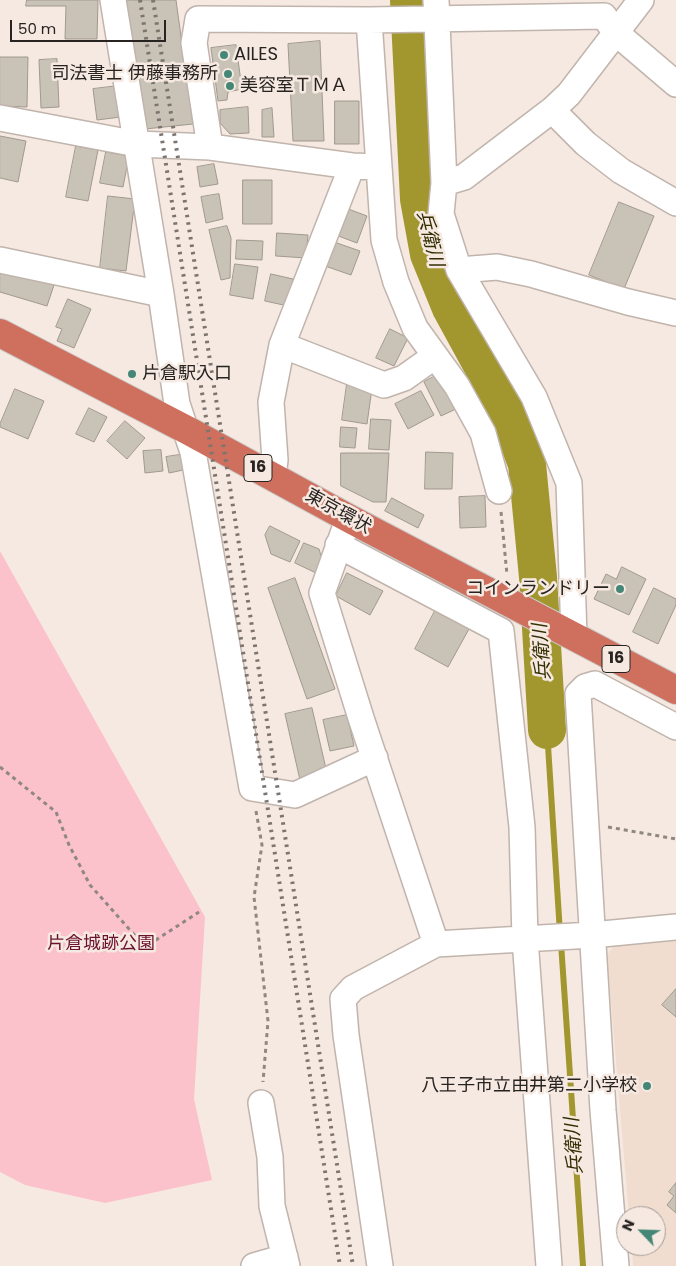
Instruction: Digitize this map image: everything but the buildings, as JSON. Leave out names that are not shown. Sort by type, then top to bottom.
[{"type":"highway","name":"東京環状","points":[[0,333],[273,476],[350,519],[511,595],[565,632],[676,690]]},
{"type":"street","points":[[113,0],[177,404],[193,452],[252,788],[295,795],[375,758]]},
{"type":"street","points":[[444,182],[464,177],[552,110],[569,94],[641,0]]},
{"type":"street","points":[[210,147],[194,43],[197,9],[307,10],[374,20],[432,13],[604,16],[615,32],[676,84]]},
{"type":"street","points":[[432,13],[444,182],[441,214],[459,270],[534,397],[568,483],[565,632]]},
{"type":"street","points":[[374,20],[378,167],[384,240],[396,282],[415,328],[457,386],[483,433],[499,491]]},
{"type":"street","points":[[552,110],[586,144],[621,171],[676,203]]},
{"type":"street","points":[[0,118],[137,144],[210,147],[352,166],[378,167]]},
{"type":"street","points":[[273,476],[275,460],[271,402],[282,345],[352,166]]},
{"type":"street","points":[[0,260],[161,294]]},
{"type":"street","points":[[459,270],[497,267],[531,274],[676,314]]},
{"type":"street","points":[[282,345],[384,384],[404,378],[435,356]]},
{"type":"street","points":[[350,519],[338,545],[322,593],[361,718],[436,944]]},
{"type":"street","points":[[338,545],[501,631],[535,938],[548,1266]]},
{"type":"street","points":[[616,1266],[603,1110],[583,935],[586,823],[578,694],[585,687],[595,684],[676,727]]},
{"type":"street","points":[[380,1266],[346,1035],[343,998],[353,988],[436,944],[676,927]]},
{"type":"street","points":[[254,1266],[286,1262],[272,1206],[270,1157],[261,1103]]},
{"type":"path","points":[[499,491],[507,576],[511,595]]},
{"type":"path","points":[[0,766],[56,812],[69,845],[90,885],[145,947],[199,912]]},
{"type":"path","points":[[252,788],[262,845],[254,897],[268,1021],[261,1103]]},
{"type":"path","points":[[586,823],[676,838]]},
{"type":"shaded area","name":"八王子市立由井第二小学校","points":[[676,939],[676,1266],[633,1266],[632,1256],[666,1256],[666,1206],[628,1206],[607,955],[616,943]]},
{"type":"green space","name":"片倉城跡公園","points":[[0,551],[205,917],[194,1099],[212,1180],[105,1203],[25,1185],[0,1172]]},
{"type":"waterway","name":"兵衛川","points":[[409,0],[419,199],[429,254],[451,308],[505,407],[527,464],[538,577],[547,730]]},
{"type":"waterway","name":"兵衛川","points":[[547,730],[560,933]]},
{"type":"waterway","name":"兵衛川","points":[[561,943],[583,1266]]},
{"type":"railway","points":[[140,0],[340,1266]]},
{"type":"railway","points":[[153,0],[353,1266]]},
{"type":"place","name":"AILES","points":[[224,55]]},
{"type":"place","name":"司法書士 伊藤事務所","points":[[228,74]]},
{"type":"place","name":"美容室ＴＭＡ","points":[[230,86]]},
{"type":"place","name":"片倉駅入口","points":[[132,374]]},
{"type":"place","name":"コインランドリー","points":[[620,589]]},
{"type":"place","name":"八王子市立由井第二小学校","points":[[647,1086]]}]
